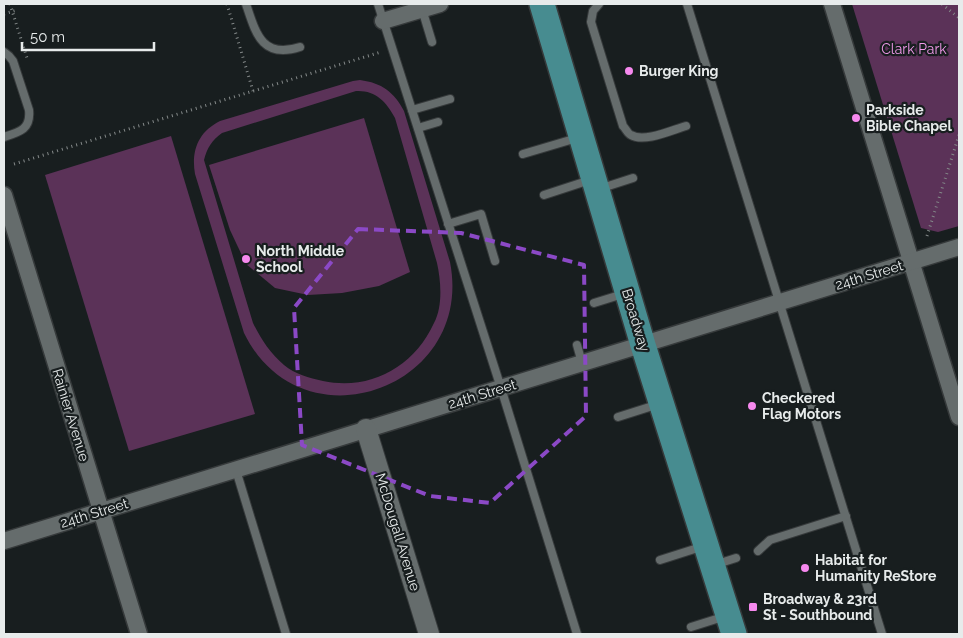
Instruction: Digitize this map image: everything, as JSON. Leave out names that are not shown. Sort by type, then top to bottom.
[{"type":"main road","name":"Broadway","points":[[542,4],[643,345],[731,625]]},
{"type":"street","points":[[383,21],[440,4]]},
{"type":"street","points":[[832,4],[959,417]]},
{"type":"street","name":"Rainier Avenue","points":[[4,195],[139,634]]},
{"type":"street","name":"24th Street","points":[[4,541],[959,247]]},
{"type":"street","name":"McDougall Avenue","points":[[366,429],[429,634]]},
{"type":"lane","points":[[246,4],[253,26],[262,42],[270,48],[281,51],[300,47]]},
{"type":"lane","points":[[378,4],[501,388],[576,634]]},
{"type":"lane","points":[[599,4],[593,11],[591,22],[623,126],[630,135],[639,138],[650,137],[686,126]]},
{"type":"lane","points":[[687,4],[882,634]]},
{"type":"lane","points":[[422,9],[432,42]]},
{"type":"lane","points":[[4,52],[13,61],[30,118],[27,125],[21,131],[4,137]]},
{"type":"lane","points":[[412,110],[450,99]]},
{"type":"lane","points":[[418,128],[438,122]]},
{"type":"lane","points":[[523,154],[581,136]]},
{"type":"lane","points":[[544,194],[633,178]]},
{"type":"lane","points":[[448,224],[481,214],[495,261]]},
{"type":"lane","points":[[594,303],[628,292]]},
{"type":"lane","points":[[577,345],[582,363]]},
{"type":"lane","points":[[618,417],[661,403]]},
{"type":"lane","points":[[236,470],[286,634]]},
{"type":"lane","points":[[758,551],[770,540],[846,516]]},
{"type":"lane","points":[[660,560],[709,555],[736,558]]},
{"type":"lane","points":[[691,627],[731,625]]},
{"type":"path","points":[[10,4],[29,64]]},
{"type":"path","points":[[226,4],[253,91]]},
{"type":"path","points":[[942,4],[959,18]]},
{"type":"path","points":[[4,14],[18,10]]},
{"type":"path","points":[[14,164],[392,48]]},
{"type":"path","points":[[927,236],[959,135]]},
{"type":"highlighted area","points":[[358,229],[461,233],[584,265],[586,416],[490,503],[430,496],[302,445],[294,308]]},
{"type":"green space","name":"Clark Park","points":[[852,4],[959,4],[959,226],[938,232],[921,228]]},
{"type":"green space","points":[[353,81],[368,81],[381,86],[396,99],[404,111],[450,262],[451,306],[436,343],[411,371],[378,389],[341,395],[304,389],[270,369],[244,333],[195,174],[194,158],[195,150],[201,137],[212,125],[220,121]],"holes":[[[356,91],[369,92],[384,102],[395,118],[437,263],[440,301],[437,316],[425,339],[415,352],[402,363],[374,379],[340,383],[323,381],[293,371],[274,356],[259,335],[253,323],[204,160],[210,145],[222,133]]]},
{"type":"green space","points":[[364,118],[410,272],[379,286],[342,293],[308,295],[275,288],[246,264],[230,230],[209,165]]},
{"type":"green space","points":[[171,136],[255,414],[129,451],[45,175]]},
{"type":"place","name":"Burger King","points":[[629,71]]},
{"type":"place","name":"Parkside Bible Chapel","points":[[856,118]]},
{"type":"place","name":"North Middle School","points":[[246,259]]},
{"type":"place","name":"Checkered Flag Motors","points":[[752,406]]},
{"type":"place","name":"Habitat for Humanity ReStore","points":[[805,568]]},
{"type":"place","name":"Broadway & 23rd St - Southbound","points":[[753,607]]}]
